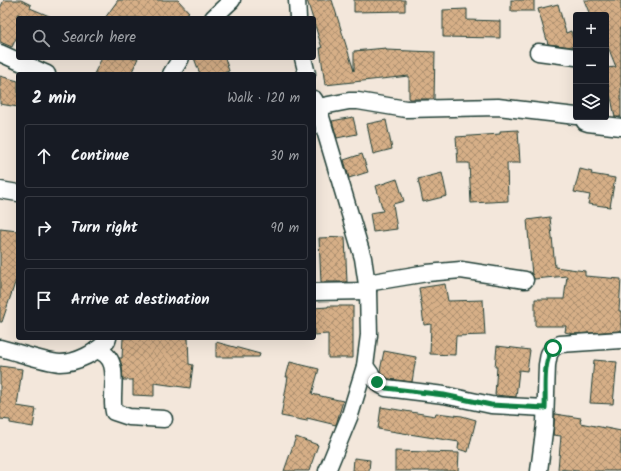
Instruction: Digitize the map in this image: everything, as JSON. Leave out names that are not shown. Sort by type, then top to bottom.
[{"type":"street","points":[[215,16],[232,0]]},
{"type":"street","points":[[297,0],[298,16]]},
{"type":"street","points":[[538,52],[573,57]]},
{"type":"street","points":[[0,53],[43,72]]},
{"type":"street","points":[[172,72],[181,60]]},
{"type":"street","points":[[182,60],[186,72]]},
{"type":"street","points":[[304,60],[306,72]]},
{"type":"street","points":[[327,471],[350,415],[365,366],[369,335],[368,287],[363,258],[316,103],[358,101],[406,109],[498,107],[573,116]]},
{"type":"street","points":[[583,120],[584,122],[588,123],[621,127]]},
{"type":"street","points":[[0,190],[16,193]]},
{"type":"street","points":[[316,292],[368,287],[427,273],[461,270],[526,280]]},
{"type":"street","points":[[0,348],[61,363],[72,361],[96,350],[107,340]]},
{"type":"street","points":[[539,471],[543,446],[547,365],[549,354],[553,348],[560,344],[621,340]]},
{"type":"street","points":[[96,350],[104,352],[109,356],[112,362],[114,374],[112,406],[114,412],[129,417],[164,419]]},
{"type":"street","points":[[365,366],[377,382],[386,388],[444,395],[491,405],[545,408]]},
{"type":"building","points":[[4,0],[21,0],[31,5],[30,8],[49,16],[22,16],[18,14],[18,16],[16,16],[16,38],[12,47],[0,42],[0,8]]},
{"type":"building","points":[[118,0],[178,0],[189,12],[184,16],[106,16]]},
{"type":"building","points":[[307,0],[332,0],[354,71],[354,51],[386,48],[386,50],[435,52],[434,99],[409,99],[409,76],[325,85],[320,48],[322,48],[316,29],[316,16],[312,16]]},
{"type":"building","points":[[354,0],[405,0],[405,11],[354,12]]},
{"type":"building","points":[[511,0],[534,0],[534,11],[511,11]]},
{"type":"building","points":[[584,0],[621,0],[621,117],[615,117],[609,88],[609,68],[616,67],[609,50],[609,12],[589,12]]},
{"type":"building","points":[[558,4],[566,33],[571,31],[573,47],[548,44],[538,9]]},
{"type":"building","points":[[467,9],[467,20],[500,21],[500,38],[443,37],[443,10]]},
{"type":"building","points":[[101,60],[137,60],[132,72],[95,72]]},
{"type":"building","points":[[195,60],[226,60],[229,71],[226,72],[199,72]]},
{"type":"building","points":[[0,76],[16,80],[16,107],[0,104]]},
{"type":"building","points":[[353,117],[357,134],[337,138],[332,121]]},
{"type":"building","points":[[386,120],[392,149],[373,154],[367,124]]},
{"type":"building","points":[[518,130],[520,163],[507,163],[508,201],[471,203],[469,163],[458,163],[456,137],[500,134],[500,131]]},
{"type":"building","points":[[362,154],[368,172],[349,178],[344,160]]},
{"type":"building","points":[[580,169],[592,172],[591,174],[615,178],[610,207],[588,204],[590,195],[574,192]]},
{"type":"building","points":[[442,173],[447,196],[423,202],[418,179]]},
{"type":"building","points":[[397,179],[404,201],[393,204],[397,229],[373,232],[370,213],[383,211],[376,186]]},
{"type":"building","points":[[550,217],[555,267],[585,271],[585,276],[621,279],[619,311],[621,311],[621,331],[573,334],[565,332],[566,326],[535,326],[535,299],[564,299],[567,276],[534,279],[532,275],[527,220]]},
{"type":"building","points":[[0,229],[16,231],[16,280],[2,322],[0,322]]},
{"type":"building","points":[[345,237],[347,282],[321,282],[319,238]]},
{"type":"building","points":[[445,284],[448,301],[483,300],[485,335],[456,336],[455,355],[430,354],[431,324],[424,325],[419,288]]},
{"type":"building","points":[[353,306],[353,358],[328,358],[328,334],[316,335],[316,308]]},
{"type":"building","points":[[123,340],[188,340],[189,364],[193,365],[190,388],[154,383],[154,396],[133,395],[133,380],[123,380],[122,366],[119,358],[122,358]]},
{"type":"building","points":[[216,342],[260,354],[259,357],[216,357]]},
{"type":"building","points":[[497,346],[530,350],[527,371],[519,370],[516,397],[495,395]]},
{"type":"building","points":[[384,351],[416,357],[412,382],[389,379],[380,371]]},
{"type":"building","points":[[594,360],[617,362],[613,404],[590,403]]},
{"type":"building","points":[[290,362],[319,369],[312,394],[343,401],[336,425],[307,418],[307,421],[281,416],[288,377],[286,377]]},
{"type":"building","points":[[0,366],[22,369],[17,406],[36,409],[33,427],[10,423],[10,420],[0,419]]},
{"type":"building","points":[[381,407],[435,416],[436,413],[462,416],[476,420],[468,452],[458,449],[459,442],[378,429]]},
{"type":"building","points":[[555,414],[581,418],[580,423],[621,431],[621,471],[578,471],[558,469],[561,436],[553,435]]},
{"type":"building","points":[[296,437],[318,445],[309,471],[284,471]]},
{"type":"building","points":[[395,451],[459,453],[458,471],[395,471]]},
{"type":"building","points":[[354,458],[370,460],[369,471],[353,471]]},
{"type":"route","points":[[377,382],[386,388],[444,395],[491,405],[545,408],[547,365],[549,354],[553,348]]}]
